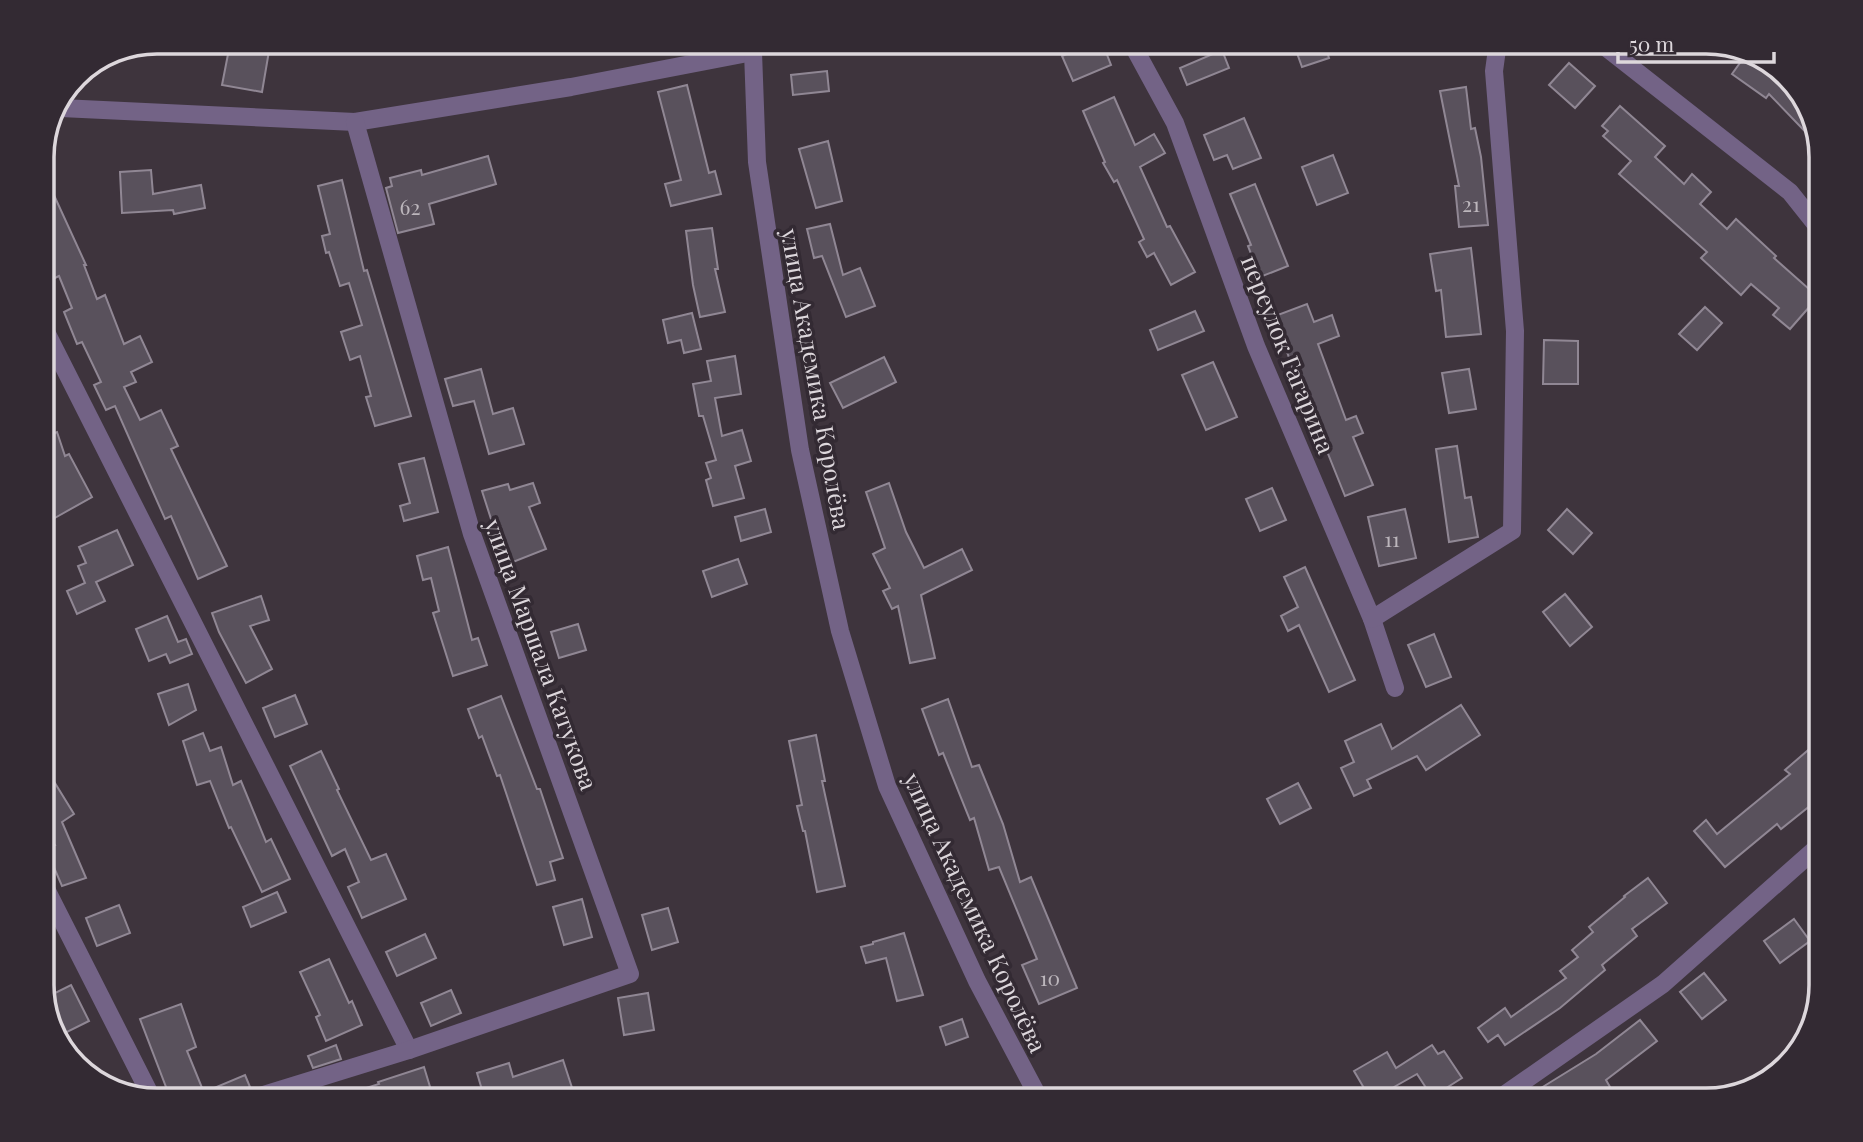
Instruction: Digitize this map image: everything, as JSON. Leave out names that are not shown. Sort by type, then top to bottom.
[{"type":"street","points":[[67,108],[355,122],[571,87],[722,54]]},
{"type":"street","name":"улица Академика Королёва","points":[[754,54],[757,162],[797,436],[840,631],[887,786],[977,981],[1034,1088]]},
{"type":"street","name":"переулок Гагарина","points":[[1138,54],[1175,123],[1256,346],[1372,619],[1395,688]]},
{"type":"street","points":[[1372,619],[1512,531],[1516,331],[1494,71],[1497,54]]},
{"type":"street","points":[[1615,54],[1790,192],[1809,216]]},
{"type":"street","name":"улица Маршала Катукова","points":[[286,1088],[409,1050],[630,974],[472,534],[355,122]]},
{"type":"street","points":[[54,348],[409,1050]]},
{"type":"street","points":[[1514,1088],[1663,984],[1809,855]]},
{"type":"street","points":[[54,905],[147,1087]]},
{"type":"building","points":[[228,54],[268,54],[262,92],[222,85]]},
{"type":"building","points":[[1107,54],[1111,65],[1073,81],[1062,56]]},
{"type":"building","points":[[1213,54],[1224,54],[1229,68],[1187,85],[1180,68]]},
{"type":"building","points":[[1297,54],[1328,54],[1329,58],[1302,67]]},
{"type":"building","points":[[1741,61],[1768,76],[1795,106],[1805,132],[1769,94],[1766,98],[1732,74]]},
{"type":"building","points":[[1569,63],[1595,86],[1575,108],[1549,85]]},
{"type":"building","points":[[827,71],[829,91],[793,95],[791,75]]},
{"type":"building","points":[[687,85],[709,173],[715,171],[721,194],[671,206],[665,184],[681,180],[658,92]]},
{"type":"building","points":[[1466,87],[1471,129],[1475,128],[1481,157],[1488,225],[1459,227],[1455,186],[1459,186],[1440,91]]},
{"type":"building","points":[[1114,97],[1135,145],[1154,134],[1165,153],[1140,167],[1167,227],[1170,226],[1195,272],[1171,285],[1154,253],[1147,257],[1139,242],[1144,239],[1117,180],[1114,182],[1103,163],[1105,162],[1083,111]]},
{"type":"building","points":[[1620,106],[1665,146],[1655,157],[1684,184],[1692,174],[1711,192],[1700,204],[1727,229],[1736,219],[1809,289],[1809,307],[1790,329],[1773,315],[1779,308],[1751,284],[1741,295],[1701,258],[1707,252],[1619,174],[1631,161],[1603,136],[1608,131],[1602,126]]},
{"type":"building","points":[[1244,118],[1261,158],[1233,169],[1227,155],[1214,160],[1204,135]]},
{"type":"building","points":[[828,141],[842,201],[816,208],[799,149]]},
{"type":"building","points":[[1333,155],[1348,193],[1317,205],[1302,167]]},
{"type":"building","points":[[488,156],[496,184],[429,204],[434,224],[398,233],[386,188],[392,186],[390,178],[421,170],[422,175]]},
{"type":"building","points":[[151,170],[153,194],[201,185],[205,208],[174,214],[173,210],[122,213],[120,172]]},
{"type":"building","points":[[342,180],[364,271],[367,270],[411,416],[375,426],[366,397],[371,396],[360,356],[350,360],[341,332],[362,325],[349,283],[340,286],[322,236],[330,234],[318,186]]},
{"type":"building","points":[[1255,184],[1288,266],[1260,277],[1248,246],[1251,245],[1230,194]]},
{"type":"building","points":[[54,195],[86,265],[97,299],[105,295],[124,344],[140,336],[152,362],[131,372],[136,382],[124,387],[140,420],[161,410],[178,446],[171,449],[227,566],[198,579],[171,516],[165,519],[115,406],[106,410],[94,385],[101,382],[82,342],[77,344],[64,312],[72,308],[59,276],[54,278]]},
{"type":"building","points":[[830,224],[843,275],[860,268],[875,306],[846,317],[822,256],[814,258],[807,229]]},
{"type":"building","points":[[712,228],[718,269],[715,269],[725,312],[700,317],[686,231]]},
{"type":"building","points":[[1471,248],[1481,334],[1446,337],[1441,290],[1436,291],[1430,254]]},
{"type":"building","points":[[1307,304],[1314,322],[1332,315],[1339,336],[1318,344],[1346,420],[1356,416],[1363,433],[1353,437],[1373,485],[1345,496],[1314,419],[1310,420],[1275,316]]},
{"type":"building","points":[[1705,307],[1722,323],[1697,350],[1679,334]]},
{"type":"building","points":[[1195,311],[1204,331],[1158,350],[1150,330]]},
{"type":"building","points":[[692,313],[701,349],[684,353],[681,340],[668,343],[663,320]]},
{"type":"building","points":[[1544,340],[1578,341],[1578,384],[1543,384]]},
{"type":"building","points":[[735,356],[741,394],[715,398],[722,436],[742,430],[751,461],[735,466],[744,498],[713,506],[706,480],[711,478],[706,463],[716,460],[703,416],[699,416],[693,384],[711,381],[707,361]]},
{"type":"building","points":[[884,357],[896,382],[843,408],[830,383]]},
{"type":"building","points":[[1213,362],[1237,417],[1206,430],[1182,375]]},
{"type":"building","points":[[481,369],[493,414],[513,408],[524,444],[489,454],[474,401],[453,406],[445,379]]},
{"type":"building","points":[[1469,369],[1476,409],[1449,413],[1442,373]]},
{"type":"building","points":[[57,432],[65,456],[69,454],[92,497],[54,518],[54,433]]},
{"type":"building","points":[[1457,446],[1465,498],[1471,497],[1478,537],[1449,542],[1436,449]]},
{"type":"building","points":[[424,458],[438,512],[404,521],[400,506],[410,503],[399,464]]},
{"type":"building","points":[[533,483],[540,503],[529,507],[546,549],[513,562],[496,517],[491,519],[482,491],[508,484],[510,490]]},
{"type":"building","points":[[889,483],[906,532],[924,568],[962,549],[972,570],[921,595],[935,658],[910,663],[898,606],[892,609],[883,591],[890,588],[873,554],[885,548],[866,492]]},
{"type":"building","points":[[1272,488],[1286,520],[1260,531],[1246,499]]},
{"type":"building","points":[[765,509],[771,532],[741,541],[735,517]]},
{"type":"building","points":[[1405,509],[1416,558],[1379,566],[1368,517]]},
{"type":"building","points":[[1567,509],[1592,533],[1573,554],[1548,530]]},
{"type":"building","points":[[117,530],[133,565],[96,582],[105,601],[77,614],[67,591],[85,583],[78,566],[86,563],[79,547]]},
{"type":"building","points":[[448,547],[472,640],[478,638],[487,665],[453,676],[433,613],[439,611],[431,578],[423,580],[417,556]]},
{"type":"building","points":[[738,559],[747,584],[712,597],[703,571]]},
{"type":"building","points":[[1305,567],[1355,680],[1329,692],[1299,625],[1288,631],[1281,616],[1298,607],[1284,577]]},
{"type":"building","points":[[1565,594],[1592,627],[1570,646],[1543,612]]},
{"type":"building","points":[[261,596],[269,620],[250,626],[272,669],[246,683],[212,613]]},
{"type":"building","points":[[167,616],[178,642],[186,639],[192,654],[170,663],[166,654],[149,661],[136,629]]},
{"type":"building","points":[[578,624],[586,650],[559,658],[551,632]]},
{"type":"building","points":[[1434,634],[1451,677],[1426,687],[1408,645]]},
{"type":"building","points":[[188,684],[196,710],[169,725],[158,694]]},
{"type":"building","points":[[295,695],[307,724],[275,737],[263,708]]},
{"type":"building","points":[[501,696],[537,789],[540,789],[563,858],[550,862],[555,880],[537,885],[500,775],[497,776],[482,736],[479,738],[468,709]]},
{"type":"building","points":[[948,699],[972,767],[979,765],[1003,824],[1020,882],[1031,877],[1077,988],[1039,1004],[1022,965],[1037,959],[999,867],[989,870],[974,818],[970,820],[943,753],[939,755],[922,709]]},
{"type":"building","points":[[1461,705],[1480,735],[1426,770],[1417,756],[1367,780],[1371,788],[1354,796],[1341,768],[1354,762],[1345,741],[1381,724],[1392,749]]},
{"type":"building","points":[[203,733],[210,751],[221,747],[233,785],[241,781],[266,842],[271,839],[290,879],[262,892],[231,827],[229,828],[210,781],[197,785],[183,741]]},
{"type":"building","points":[[816,735],[825,781],[822,781],[845,886],[817,892],[805,831],[797,806],[802,805],[789,741]]},
{"type":"building","points":[[1809,749],[1809,807],[1781,829],[1777,824],[1725,867],[1694,831],[1706,820],[1717,834],[1790,774],[1785,770]]},
{"type":"building","points":[[321,751],[371,860],[386,854],[406,899],[362,918],[348,887],[359,882],[345,849],[332,856],[290,766]]},
{"type":"building","points":[[54,782],[74,814],[62,822],[86,878],[62,886],[54,868]]},
{"type":"building","points":[[1298,783],[1311,808],[1280,824],[1267,799]]},
{"type":"building","points":[[1648,878],[1667,903],[1632,929],[1637,936],[1602,965],[1605,970],[1560,1008],[1505,1045],[1498,1035],[1488,1042],[1478,1028],[1505,1008],[1511,1017],[1566,978],[1560,971],[1578,957],[1572,950],[1593,932],[1589,927]]},
{"type":"building","points":[[277,892],[286,912],[251,927],[243,907]]},
{"type":"building","points":[[582,899],[592,937],[564,945],[553,907]]},
{"type":"building","points":[[119,905],[130,933],[97,946],[86,918]]},
{"type":"building","points":[[668,908],[678,942],[652,950],[642,915]]},
{"type":"building","points":[[1794,919],[1809,940],[1780,963],[1764,941]]},
{"type":"building","points":[[904,933],[923,995],[897,1001],[886,958],[866,963],[861,947]]},
{"type":"building","points":[[425,934],[436,958],[397,976],[386,952]]},
{"type":"building","points":[[329,959],[362,1025],[326,1041],[316,1017],[320,1015],[300,972]]},
{"type":"building","points":[[1704,973],[1726,1000],[1702,1019],[1680,992]]},
{"type":"building","points":[[71,985],[89,1021],[66,1032],[54,993]]},
{"type":"building","points":[[451,990],[461,1013],[431,1026],[421,1003]]},
{"type":"building","points":[[648,993],[654,1030],[624,1035],[618,998]]},
{"type":"building","points":[[181,1004],[196,1047],[187,1051],[202,1088],[166,1088],[140,1019]]},
{"type":"building","points":[[962,1019],[968,1037],[946,1045],[940,1027]]},
{"type":"building","points":[[1640,1020],[1657,1041],[1606,1080],[1611,1088],[1541,1088],[1596,1054]]},
{"type":"building","points":[[336,1045],[341,1059],[313,1068],[308,1056]]},
{"type":"building","points":[[1432,1045],[1438,1054],[1444,1051],[1462,1078],[1446,1088],[1426,1088],[1417,1074],[1392,1088],[1364,1088],[1354,1071],[1387,1052],[1396,1068]]},
{"type":"building","points":[[563,1060],[572,1088],[481,1088],[477,1073],[509,1063],[513,1077]]},
{"type":"building","points":[[424,1067],[430,1088],[366,1088],[379,1084],[378,1082]]},
{"type":"building","points":[[245,1075],[250,1087],[248,1088],[214,1088]]}]
